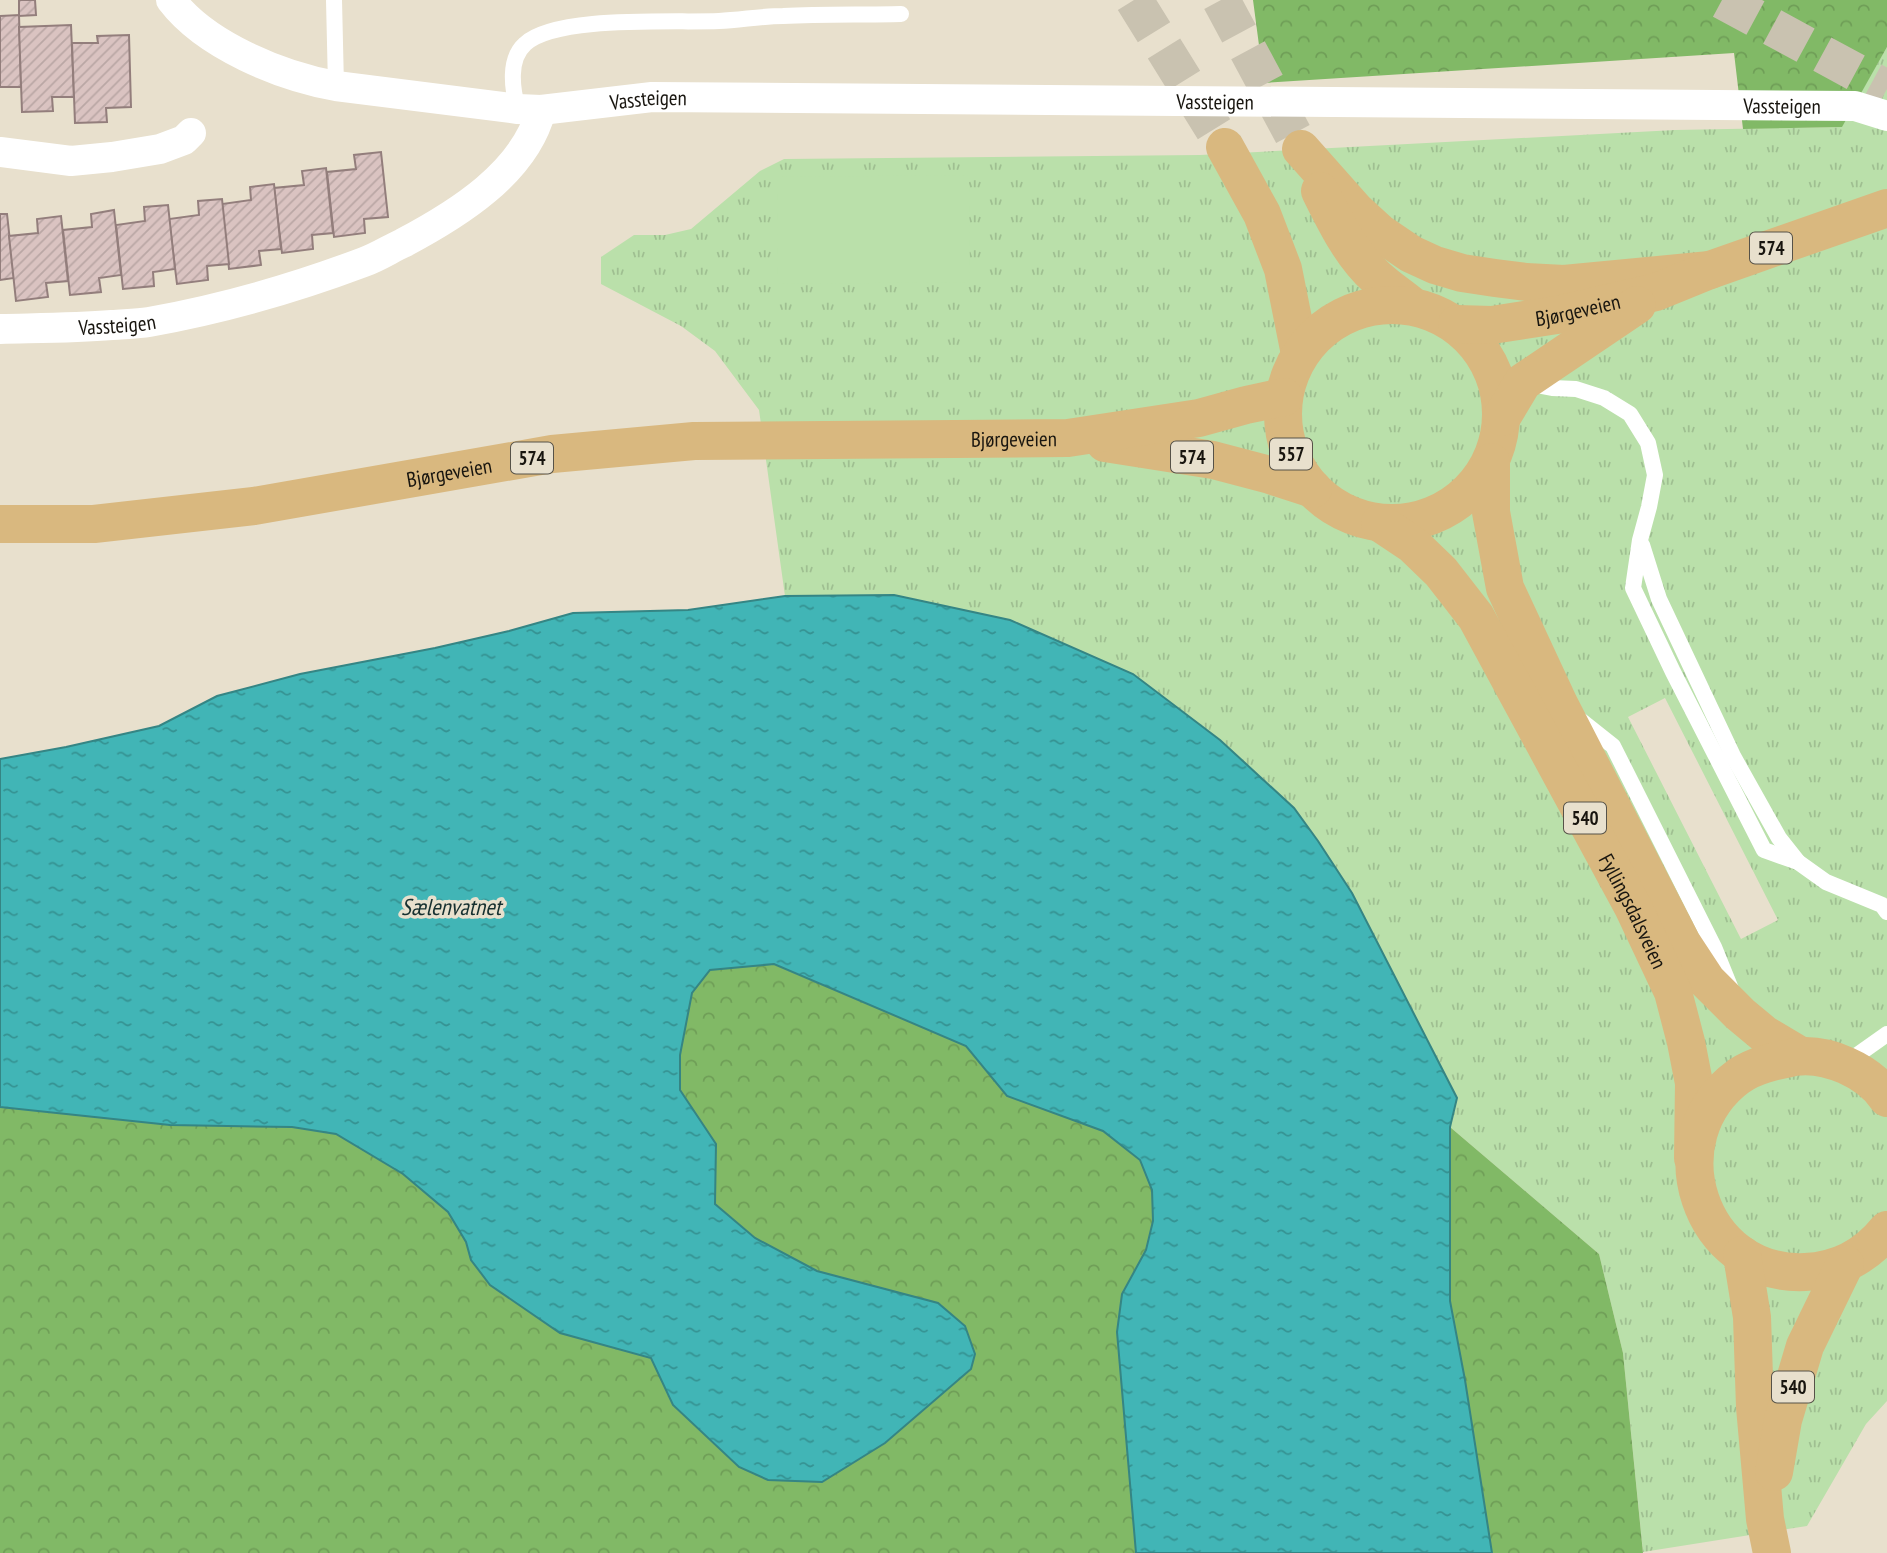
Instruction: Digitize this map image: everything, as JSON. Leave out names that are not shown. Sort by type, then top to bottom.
[{"type":"main road","points":[[1225,147],[1262,214],[1283,269],[1300,354]]},
{"type":"main road","name":"557","points":[[1301,149],[1356,255],[1376,277],[1411,305]]},
{"type":"main road","name":"574","points":[[1301,149],[1356,211],[1380,233],[1435,265],[1462,273],[1495,278],[1564,284],[1710,271]]},
{"type":"main road","name":"Bjørgeveien","points":[[1457,324],[1492,325],[1558,315],[1656,292],[1887,208]]},
{"type":"main road","name":"Bjørgeveien","points":[[1502,417],[1523,382],[1656,292]]},
{"type":"main road","name":"557","points":[[1379,304],[1411,305],[1435,312],[1457,324],[1473,338],[1485,355],[1501,394],[1499,440],[1491,462],[1479,482],[1459,501],[1435,515],[1408,522],[1380,523],[1356,517],[1332,506],[1313,489],[1297,469],[1287,447],[1283,397],[1300,354],[1321,330],[1349,313],[1379,304]]},
{"type":"main road","name":"Bjørgeveien","points":[[0,524],[94,524],[254,506],[552,454],[694,441],[1068,438],[1199,418],[1283,397]]},
{"type":"main road","name":"Bjørgeveien","points":[[1068,438],[1213,460],[1313,489]]},
{"type":"main road","name":"Fyllingsdalsveien","points":[[1491,462],[1491,512],[1505,588],[1559,704],[1682,943],[1707,981],[1740,1014],[1764,1034],[1801,1056]]},
{"type":"main road","name":"Fyllingsdalsveien","points":[[1380,523],[1413,545],[1441,572],[1476,617],[1633,907],[1673,992],[1686,1042],[1693,1083],[1693,1158]]},
{"type":"main road","name":"540","points":[[1874,1245],[1819,1272],[1792,1273],[1766,1267],[1742,1255],[1720,1237],[1705,1213],[1696,1187],[1693,1158],[1700,1127],[1716,1098],[1740,1076],[1769,1062],[1801,1056],[1822,1058],[1865,1077],[1887,1098]]},
{"type":"main road","name":"540","points":[[1769,1536],[1783,1420],[1805,1346],[1874,1245]]},
{"type":"main road","name":"540","points":[[1742,1255],[1752,1317],[1755,1407],[1769,1536]]},
{"type":"street","name":"Vassteigen","points":[[172,0],[197,25],[241,55],[307,80],[529,110],[666,97],[1855,106],[1887,116]]},
{"type":"street","name":"Vassteigen","points":[[0,328],[72,328],[147,322],[262,295],[367,261],[435,226],[466,206],[503,175],[536,126],[529,110]]},
{"type":"street","points":[[0,152],[71,161],[113,157],[160,149],[184,140],[191,133]]},
{"type":"lane","points":[[334,0],[336,86]]},
{"type":"lane","points":[[529,110],[513,65],[516,54],[539,34],[599,23],[901,14]]},
{"type":"lane","points":[[1523,382],[1552,388],[1576,389],[1604,398],[1630,414],[1648,443],[1655,475],[1640,540],[1659,599],[1733,756],[1779,838],[1798,862],[1826,881],[1882,905],[1887,912]]},
{"type":"lane","points":[[1843,1065],[1887,1034]]},
{"type":"green space","points":[[1253,0],[1887,0],[1887,47],[1842,127],[1743,129],[1734,53],[1264,83]]},
{"type":"green space","points":[[1887,47],[1887,1401],[1866,1424],[1807,1526],[1643,1552],[1623,1353],[1599,1254],[1450,1127],[1457,1097],[1352,893],[1294,808],[1220,740],[1133,674],[894,595],[785,596],[759,410],[715,351],[681,326],[601,284],[601,257],[634,235],[665,235],[691,229],[760,171],[784,159],[1200,155],[1675,130],[1841,127]],"holes":[[[1665,698],[1778,920],[1741,939],[1628,717]]]},
{"type":"green space","points":[[969,175],[970,282],[778,284],[777,177]]},
{"type":"green space","points":[[773,964],[966,1046],[1007,1096],[1103,1131],[1140,1160],[1152,1190],[1153,1221],[1146,1250],[1122,1294],[1117,1332],[1136,1553],[0,1553],[0,1107],[170,1125],[292,1127],[336,1134],[403,1174],[448,1212],[466,1242],[471,1260],[490,1285],[560,1333],[651,1358],[673,1405],[822,1482],[885,1443],[971,1369],[938,1303],[817,1271],[755,1238],[715,1204],[716,1144],[680,1090],[680,1055],[692,993],[710,970]]},
{"type":"green space","points":[[1450,1127],[1599,1254],[1623,1353],[1643,1553],[1492,1553],[1450,1301]]},
{"type":"water","name":"Sælenvatnet","points":[[894,595],[1010,620],[1133,674],[1220,740],[1294,808],[1352,893],[1457,1098],[1450,1127],[1450,1301],[1492,1553],[1136,1553],[1117,1332],[1122,1294],[1146,1250],[1153,1221],[1152,1190],[1140,1160],[1103,1131],[1007,1096],[966,1046],[774,964],[710,970],[692,993],[680,1055],[680,1090],[716,1144],[715,1204],[755,1238],[817,1271],[938,1303],[965,1326],[975,1354],[971,1369],[885,1443],[822,1482],[768,1480],[739,1467],[673,1405],[651,1358],[560,1333],[490,1285],[471,1260],[466,1242],[448,1212],[403,1174],[336,1134],[292,1127],[170,1125],[0,1107],[0,759],[159,726],[217,696],[300,674],[435,648],[573,613],[688,610],[785,596]]},
{"type":"building","points":[[19,0],[35,0],[36,15],[19,16]]},
{"type":"building","points":[[19,15],[21,87],[0,87],[0,16]]},
{"type":"building","points":[[71,25],[74,97],[52,97],[53,111],[22,112],[19,27]]},
{"type":"building","points":[[129,35],[131,107],[106,108],[107,122],[75,123],[72,43],[98,43],[97,36]]},
{"type":"building","points":[[381,152],[388,217],[364,219],[365,233],[334,237],[327,172],[356,169],[354,155]]},
{"type":"building","points":[[326,168],[333,233],[312,235],[313,249],[282,253],[274,188],[304,185],[302,171]]},
{"type":"building","points":[[274,184],[281,249],[259,251],[261,265],[229,269],[222,204],[251,200],[250,187]]},
{"type":"building","points":[[222,199],[229,264],[207,266],[208,280],[177,284],[169,219],[199,215],[198,201]]},
{"type":"building","points":[[168,205],[175,269],[153,272],[154,286],[123,289],[116,225],[145,221],[144,207]]},
{"type":"building","points":[[114,210],[121,275],[99,278],[101,292],[70,295],[63,230],[92,227],[91,214]]},
{"type":"building","points":[[0,214],[7,214],[14,278],[0,280]]},
{"type":"building","points":[[61,216],[68,281],[46,283],[48,297],[16,301],[9,236],[38,233],[37,219]]},
{"type":"tunnel","points":[[1134,0],[1225,147]]},
{"type":"tunnel","points":[[1221,0],[1301,149]]},
{"type":"tunnel","points":[[1722,0],[1887,89]]}]
